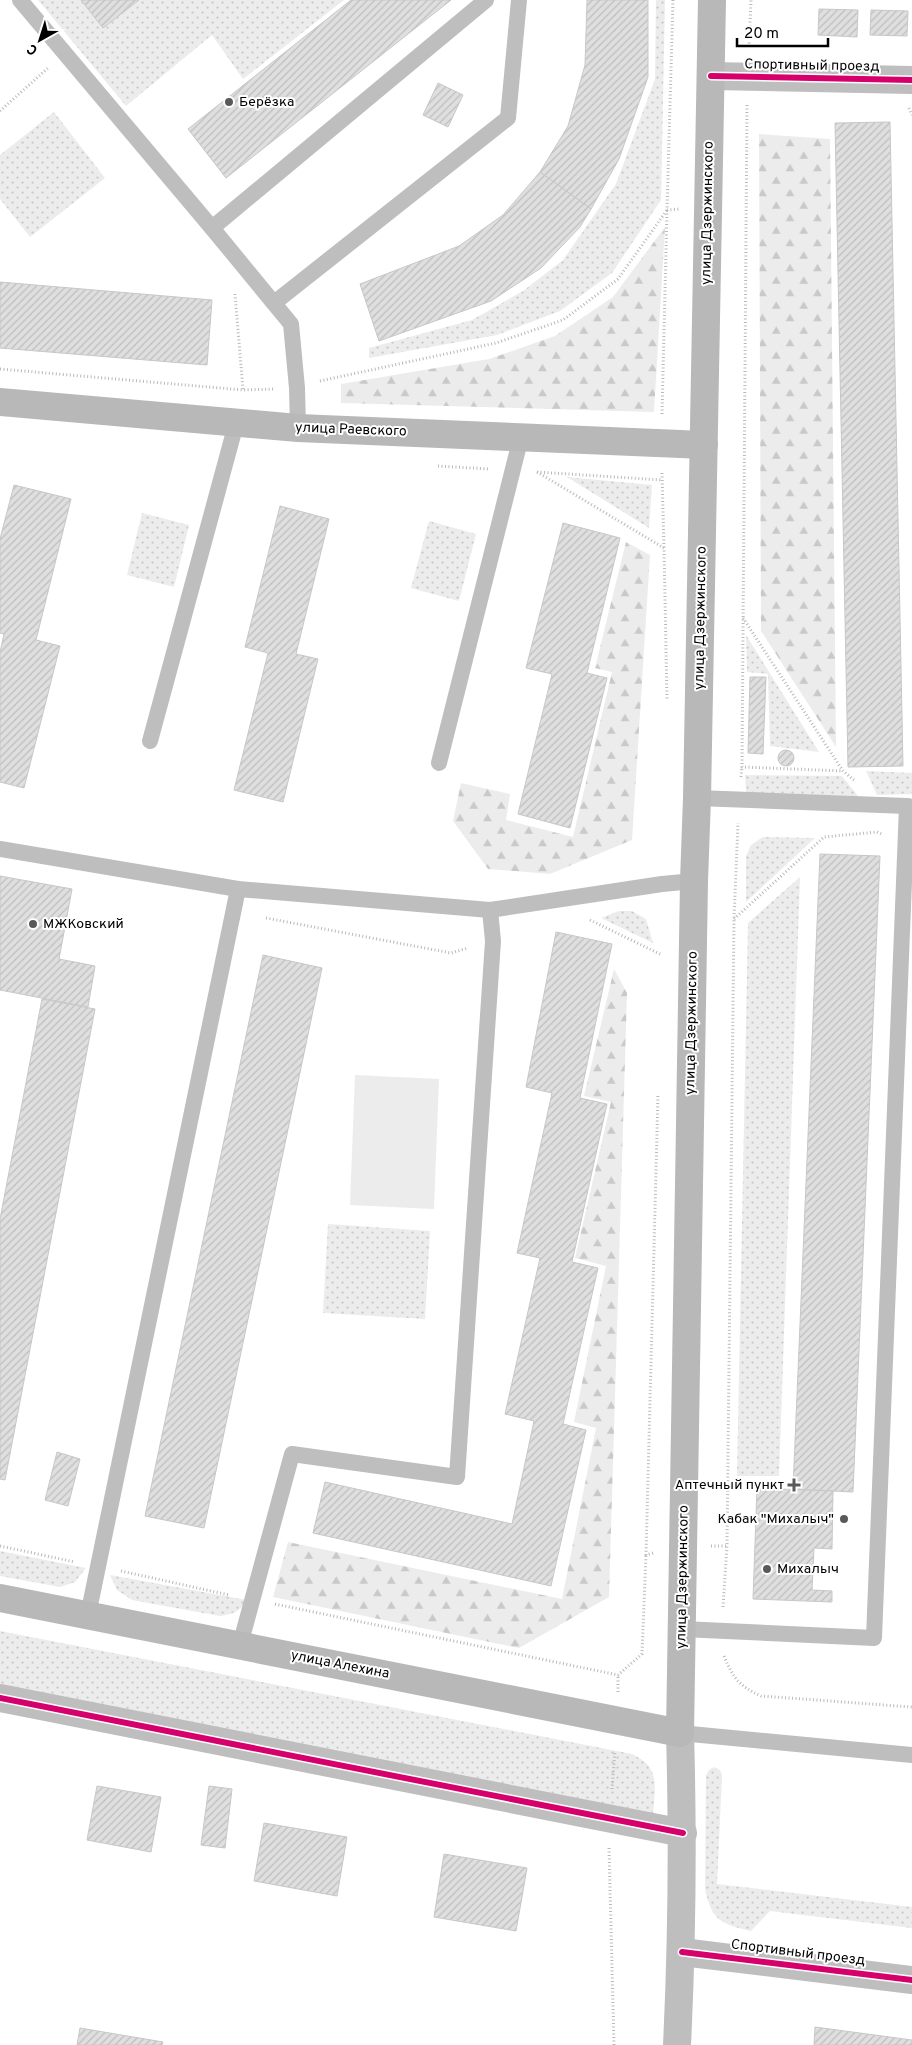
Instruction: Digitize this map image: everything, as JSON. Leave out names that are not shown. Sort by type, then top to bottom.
[{"type":"main road","name":"улица Дзержинского","points":[[680,1733],[694,881],[712,0]]},
{"type":"main road","name":"улица Раевского","points":[[0,402],[298,428],[704,445]]},
{"type":"main road","name":"улица Алехина","points":[[0,1598],[680,1733]]},
{"type":"street","name":"Спортивный проезд","points":[[711,76],[912,80]]},
{"type":"street","points":[[0,1698],[682,1833]]},
{"type":"street","name":"улица Дзержинского","points":[[677,2045],[682,1952],[680,1733]]},
{"type":"street","name":"Спортивный проезд","points":[[682,1952],[912,1980]]},
{"type":"lane","points":[[20,0],[291,324],[297,388],[298,428]]},
{"type":"lane","points":[[212,228],[486,0]]},
{"type":"lane","points":[[274,303],[508,118],[519,0]]},
{"type":"lane","points":[[150,741],[236,424]]},
{"type":"lane","points":[[439,763],[521,437]]},
{"type":"lane","points":[[682,1629],[874,1638],[909,807],[697,798]]},
{"type":"lane","points":[[0,849],[238,889],[490,910],[662,884],[694,881]]},
{"type":"lane","points":[[88,1615],[238,889]]},
{"type":"lane","points":[[240,1645],[292,1454],[457,1478],[493,942],[490,910]]},
{"type":"lane","points":[[680,1733],[912,1755]]},
{"type":"path","points":[[0,110],[55,62]]},
{"type":"path","points":[[747,99],[742,768],[734,919],[727,1546],[723,1655],[731,1674],[744,1689],[761,1696],[912,1708]]},
{"type":"path","points":[[0,368],[243,390],[297,388],[340,376],[496,343],[563,320],[618,279],[667,210],[662,443],[667,704]]},
{"type":"path","points":[[537,472],[664,548]]},
{"type":"path","points":[[743,617],[842,771],[857,782]]},
{"type":"path","points":[[742,768],[842,771]]},
{"type":"path","points":[[258,916],[450,953],[493,942]]},
{"type":"path","points":[[582,917],[662,956],[662,947]]},
{"type":"path","points":[[0,1546],[618,1675]]},
{"type":"path","points":[[614,2045],[609,1818],[618,1721],[618,1675],[642,1654],[646,1555]]},
{"type":"green space","points":[[38,0],[344,0],[243,79],[212,35],[126,106]]},
{"type":"green space","points":[[656,0],[665,0],[661,200],[612,273],[560,311],[497,335],[369,358],[369,348],[472,320],[523,291],[563,260],[616,184],[655,79]]},
{"type":"green space","points":[[54,112],[105,178],[30,237],[0,199],[0,155]]},
{"type":"green space","points":[[759,134],[830,139],[836,747],[761,631]]},
{"type":"green space","points":[[665,227],[654,412],[341,403],[341,384],[489,359],[555,336],[613,297]]},
{"type":"green space","points":[[567,477],[652,485],[649,528]]},
{"type":"green space","points":[[142,513],[189,525],[174,587],[127,575]]},
{"type":"green space","points":[[429,521],[476,534],[459,601],[411,588]]},
{"type":"green space","points":[[626,542],[650,555],[632,840],[550,874],[488,869],[453,821],[461,783],[510,794],[506,820],[573,837],[612,672],[595,668]]},
{"type":"green space","points":[[746,635],[819,752],[770,746],[768,674],[747,672]]},
{"type":"green space","points":[[866,771],[912,773],[912,794],[877,795]]},
{"type":"green space","points":[[745,775],[842,776],[858,796],[746,793]]},
{"type":"green space","points":[[763,837],[815,838],[746,902],[746,856],[751,845]]},
{"type":"green space","points":[[800,877],[779,1476],[737,1476],[748,923]]},
{"type":"green space","points":[[619,911],[632,911],[646,919],[653,943],[601,918]]},
{"type":"green space","points":[[614,969],[627,993],[609,1597],[519,1648],[273,1597],[288,1542],[562,1599],[596,1428],[574,1422],[606,1266],[575,1258],[611,1102],[584,1096]]},
{"type":"green space","points":[[355,1075],[439,1079],[434,1209],[350,1205]]},
{"type":"green space","points":[[328,1224],[430,1231],[425,1319],[323,1313]]},
{"type":"green space","points":[[0,1551],[86,1568],[75,1582],[60,1587],[0,1576]]},
{"type":"green space","points":[[110,1575],[247,1600],[236,1612],[220,1616],[132,1600],[117,1590]]},
{"type":"green space","points":[[0,1631],[632,1754],[648,1765],[652,1772],[655,1787],[653,1814],[0,1688]]},
{"type":"green space","points":[[714,1767],[720,1770],[722,1775],[717,1884],[912,1907],[912,1928],[770,1911],[751,1931],[732,1926],[719,1919],[711,1908],[705,1889],[706,1775]]},
{"type":"building","points":[[81,0],[139,0],[103,28]]},
{"type":"building","points":[[351,0],[451,0],[226,178],[188,129]]},
{"type":"building","points":[[587,0],[648,0],[648,77],[619,159],[591,209],[540,172],[568,126],[585,65]]},
{"type":"building","points":[[819,9],[858,10],[857,37],[818,35]]},
{"type":"building","points":[[871,10],[908,11],[907,36],[870,35]]},
{"type":"building","points":[[438,83],[463,95],[448,127],[423,115]]},
{"type":"building","points":[[890,122],[903,766],[848,767],[835,123]]},
{"type":"building","points":[[540,172],[591,209],[580,227],[541,268],[491,301],[379,341],[360,284],[459,246],[503,215]]},
{"type":"building","points":[[0,282],[212,300],[207,365],[0,348]]},
{"type":"building","points":[[14,485],[71,499],[36,640],[60,646],[24,788],[0,782],[0,652],[4,634],[0,633],[0,539]]},
{"type":"building","points":[[280,506],[329,519],[296,654],[318,659],[283,802],[234,790],[268,653],[245,647]]},
{"type":"building","points":[[563,523],[620,538],[587,673],[607,678],[570,828],[518,814],[552,674],[526,668]]},
{"type":"building","points":[[750,677],[766,677],[763,754],[748,753]]},
{"type":"building","points":[[786,750],[794,758],[786,766],[778,758]]},
{"type":"building","points":[[820,854],[880,856],[853,1492],[793,1489]]},
{"type":"building","name":"МЖКовский","points":[[0,876],[72,889],[59,959],[95,966],[88,1007],[0,990]]},
{"type":"building","points":[[556,932],[612,944],[580,1098],[607,1104],[572,1262],[598,1268],[563,1424],[586,1430],[551,1586],[313,1533],[325,1482],[512,1524],[534,1421],[505,1414],[540,1258],[517,1253],[552,1093],[526,1087]]},
{"type":"building","points":[[263,955],[322,968],[204,1528],[145,1516]]},
{"type":"building","points":[[42,999],[95,1009],[5,1480],[0,1479],[0,1219]]},
{"type":"building","points":[[57,1452],[80,1459],[68,1506],[45,1500]]},
{"type":"building","points":[[757,1488],[833,1491],[832,1549],[814,1548],[812,1590],[832,1591],[832,1602],[753,1599]]},
{"type":"building","points":[[97,1786],[161,1797],[151,1852],[87,1840]]},
{"type":"building","points":[[209,1786],[232,1789],[225,1848],[201,1845]]},
{"type":"building","points":[[264,1823],[347,1837],[337,1896],[254,1881]]},
{"type":"building","points":[[444,1854],[527,1868],[516,1931],[434,1917]]},
{"type":"building","points":[[815,2027],[912,2040],[912,2045],[814,2045]]},
{"type":"building","points":[[80,2028],[163,2042],[162,2045],[77,2045]]},
{"type":"cycle path","points":[[711,76],[912,80]]},
{"type":"cycle path","points":[[0,1698],[683,1833]]},
{"type":"cycle path","points":[[682,1952],[912,1980]]},
{"type":"place","name":"Берёзка","points":[[229,102]]},
{"type":"place","name":"МЖКовский","points":[[33,924]]},
{"type":"place","name":"Аптечный пункт","points":[[794,1485]]},
{"type":"place","name":"Кабак \"Михалыч\"","points":[[844,1519]]},
{"type":"place","name":"Михалыч","points":[[767,1569]]}]
